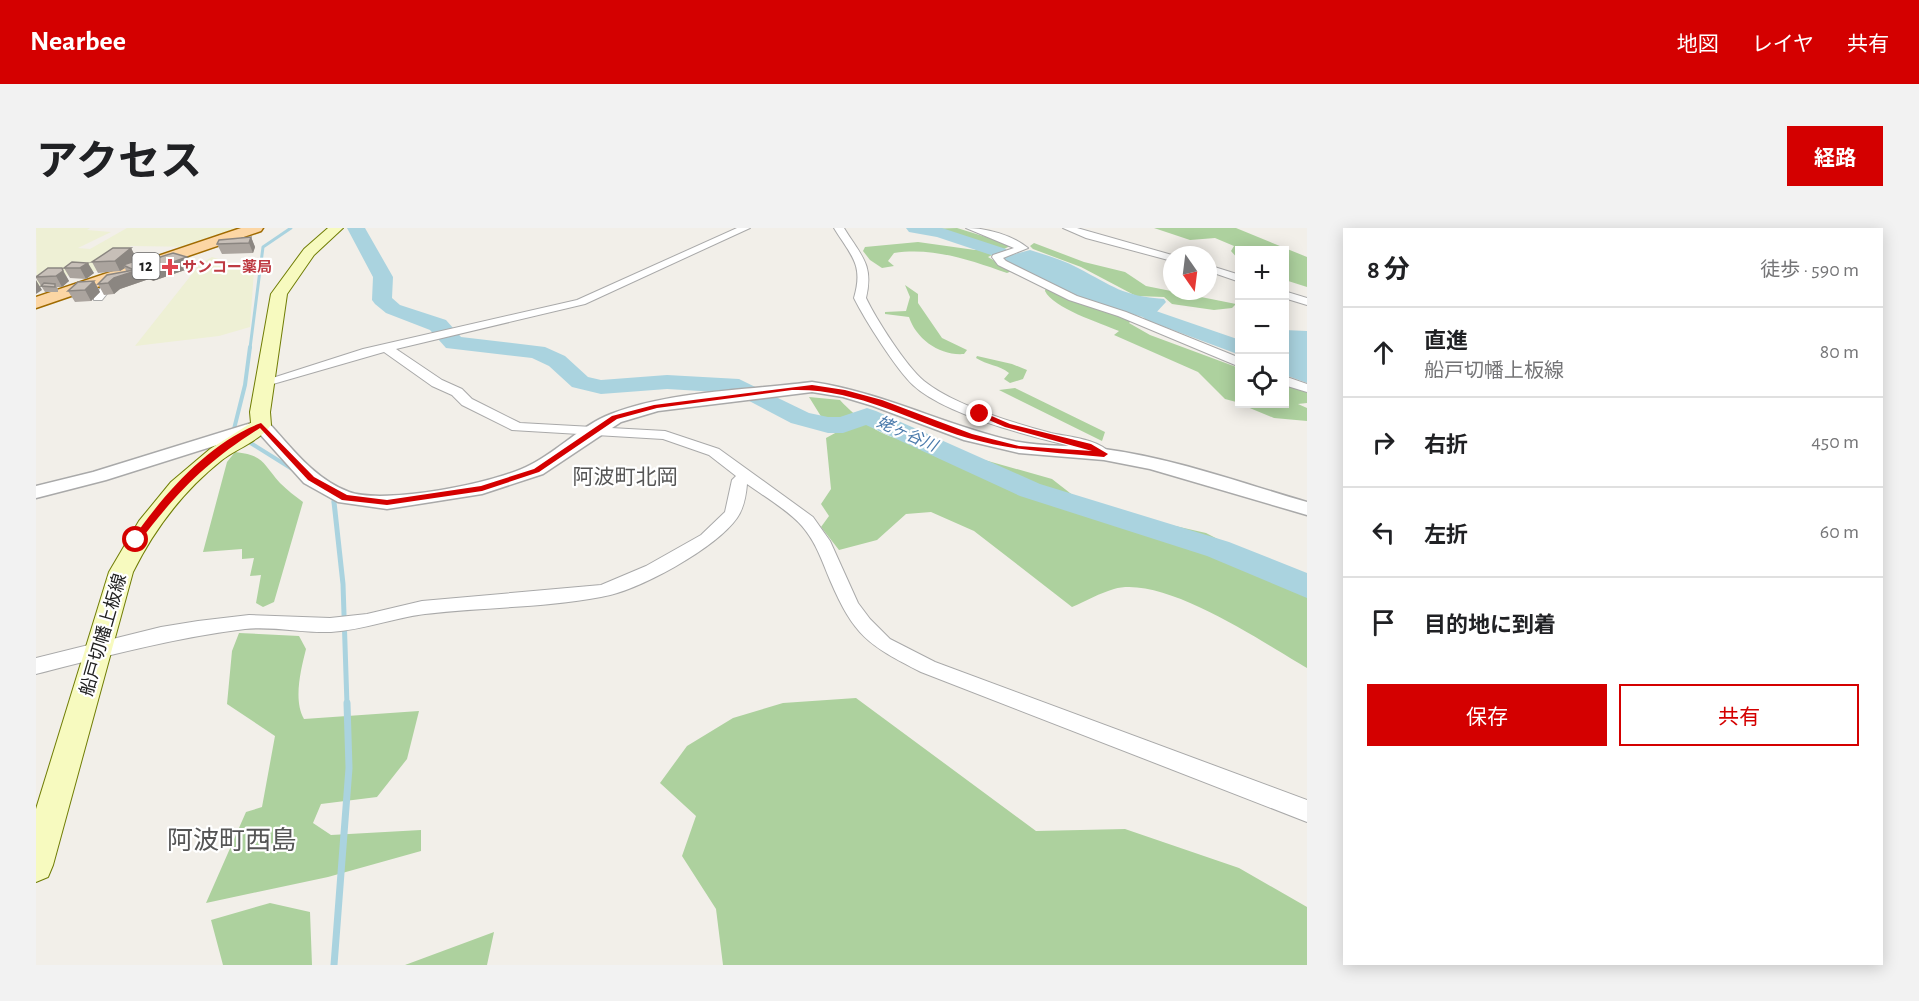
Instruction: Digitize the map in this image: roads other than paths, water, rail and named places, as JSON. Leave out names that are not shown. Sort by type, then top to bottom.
[{"type":"main road","name":"12","points":[[36,303],[256,228]]},
{"type":"main road","points":[[261,425],[260,412],[279,294],[309,252],[336,228]]},
{"type":"main road","name":"船戸切幡上板線","points":[[36,865],[121,572],[136,540],[156,512],[219,450],[261,425]]},
{"type":"street","points":[[266,382],[368,352],[581,302],[745,228]]},
{"type":"street","points":[[838,228],[861,264],[865,279],[860,298],[869,317],[917,382],[934,394],[1008,426],[1078,443],[1104,454]]},
{"type":"street","points":[[971,228],[1023,248],[997,257],[1002,263],[1041,280],[1073,298],[1122,314],[1235,361]]},
{"type":"street","points":[[1068,228],[1089,237],[1163,256]]},
{"type":"street","points":[[989,234],[1009,230]]},
{"type":"street","points":[[1217,271],[1235,278]]},
{"type":"street","points":[[98,298],[117,275]]},
{"type":"street","points":[[1289,296],[1307,302]]},
{"type":"street","points":[[388,349],[437,383],[457,392],[467,402],[517,428],[665,435],[714,452],[807,521],[822,541],[850,604],[863,624],[883,644],[928,667],[1307,811]]},
{"type":"street","points":[[1289,382],[1307,388]]},
{"type":"street","points":[[36,492],[99,476],[261,425],[311,479],[345,498],[387,503],[482,488],[536,470],[615,418],[657,406],[771,390],[812,387],[845,392],[989,441],[1019,448],[1104,454],[1153,464],[1307,509]]},
{"type":"street","points":[[36,666],[161,634],[249,622],[330,625],[367,621],[434,606],[602,591],[630,582],[699,543],[729,518],[736,505],[740,480],[745,476]]},
{"type":"water","points":[[1030,250],[1066,263],[1128,293],[1163,299],[1166,302],[1153,316],[1146,318],[1086,301],[1006,262],[1004,257]]},
{"type":"water","points":[[1289,330],[1307,331],[1307,383],[1289,376]]},
{"type":"waterway","points":[[250,348],[263,247],[291,228]]},
{"type":"waterway","name":"姥ヶ谷川","points":[[356,228],[383,277],[382,300],[393,309],[438,325],[454,343],[537,352],[557,361],[580,382],[601,387],[667,382],[739,386],[800,418],[828,425],[843,425],[867,416],[1030,490],[1218,549],[1307,586]]},
{"type":"waterway","points":[[915,228],[941,233],[1000,253]]},
{"type":"waterway","points":[[1153,316],[1235,346]]},
{"type":"waterway","points":[[233,433],[245,385],[250,347]]},
{"type":"waterway","points":[[244,439],[297,472]]},
{"type":"waterway","points":[[333,495],[334,504]]},
{"type":"waterway","points":[[334,502],[343,584],[347,705]]},
{"type":"waterway","points":[[334,965],[349,768],[347,703]]},
{"type":"place","name":"サンコー薬局","points":[[170,267]]},
{"type":"district","name":"阿波町北岡","points":[[625,477]]},
{"type":"district","name":"阿波町西島","points":[[232,841]]}]
